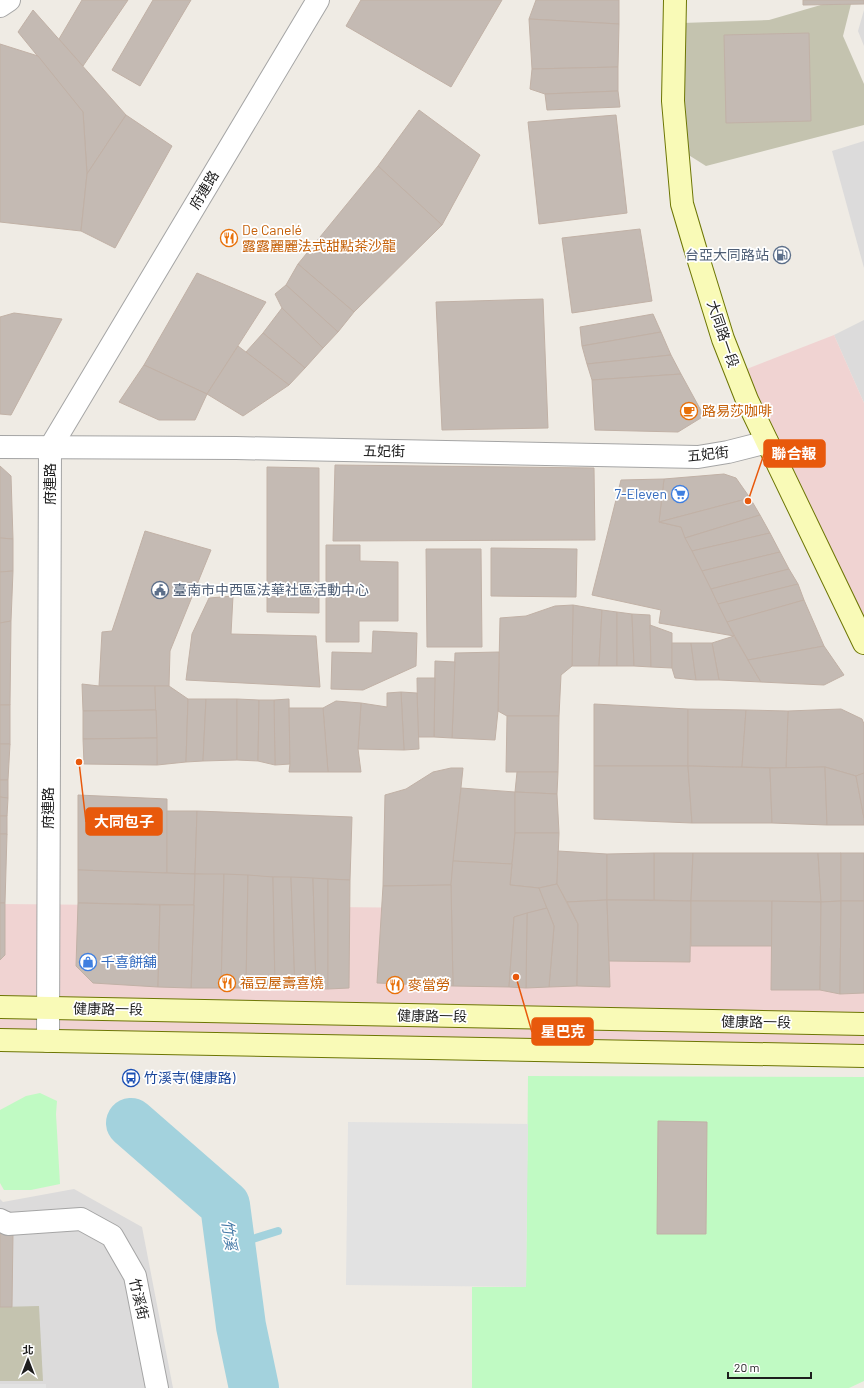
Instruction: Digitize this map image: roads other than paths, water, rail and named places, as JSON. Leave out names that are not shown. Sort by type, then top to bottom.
[{"type":"street","points":[[0,6],[9,0]]},
{"type":"street","name":"府連路","points":[[48,1041],[50,448],[318,0]]},
{"type":"street","name":"大同路一段","points":[[675,0],[673,101],[682,204],[723,339],[747,400],[864,643]]},
{"type":"street","name":"五妃街","points":[[0,447],[236,448],[698,457],[728,452],[767,442]]},
{"type":"street","name":"健康路一段","points":[[0,1007],[864,1024]]},
{"type":"street","points":[[0,1040],[864,1056]]},
{"type":"street","name":"竹溪街","points":[[0,1220],[8,1224],[81,1219],[112,1236],[135,1276],[157,1388]]},
{"type":"waterway","name":"竹溪","points":[[131,1123],[225,1205],[241,1326],[254,1388]]},
{"type":"waterway","points":[[230,1246],[278,1231]]},
{"type":"place","name":"De Canelé 露露麗麗法式甜點茶沙龍","points":[[229,238]]},
{"type":"place","name":"台亞大同路站","points":[[782,255]]},
{"type":"place","name":"路易莎咖啡","points":[[689,411]]},
{"type":"place","name":"7-Eleven","points":[[680,494]]},
{"type":"place","name":"聯合報","points":[[748,501]]},
{"type":"place","name":"臺南市中西區法華社區活動中心","points":[[160,590]]},
{"type":"place","name":"大同包子","points":[[79,762]]},
{"type":"place","name":"千喜餅舖","points":[[88,962]]},
{"type":"place","name":"星巴克","points":[[516,977]]},
{"type":"place","name":"福豆屋壽喜燒","points":[[227,983]]},
{"type":"place","name":"麥當勞","points":[[395,985]]},
{"type":"place","name":"竹溪寺(健康路)","points":[[131,1078]]}]
